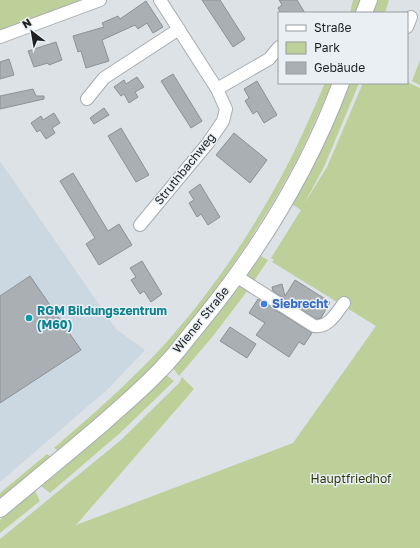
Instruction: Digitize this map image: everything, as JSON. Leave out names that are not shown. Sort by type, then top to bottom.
[{"type":"main road","points":[[364,12],[369,0]]},
{"type":"main road","name":"Wiener Straße","points":[[0,509],[127,402],[165,366],[222,296],[255,251],[290,192],[318,138],[341,84]]},
{"type":"street","points":[[0,37],[100,0]]},
{"type":"street","name":"Struthbachweg","points":[[140,225],[208,143],[222,121],[226,108],[217,89],[179,29],[164,2]]},
{"type":"street","points":[[87,100],[104,78],[179,29]]},
{"type":"street","points":[[217,89],[269,59],[278,48]]},
{"type":"street","points":[[236,276],[314,326],[318,327],[328,322],[335,316],[344,303]]},
{"type":"shaded area","points":[[0,161],[116,329],[145,350],[108,389],[0,482]]},
{"type":"green space","points":[[0,0],[84,0],[0,32]]},
{"type":"green space","points":[[353,0],[360,0],[356,12],[350,12]]},
{"type":"green space","points":[[378,0],[389,0],[385,12],[374,12]]},
{"type":"green space","points":[[420,60],[420,85],[412,81]]},
{"type":"green space","name":"Hauptfriedhof","points":[[408,82],[420,88],[420,548],[0,548],[0,539],[121,440],[179,383],[182,377],[194,389],[76,525],[293,443],[376,326],[272,262],[274,260],[271,258],[301,210],[290,203],[347,84],[359,84],[324,167],[304,204],[327,167],[363,84],[408,84]]},
{"type":"green space","points":[[325,84],[332,84],[294,165],[275,198],[235,262],[205,303],[160,358],[133,386],[59,451],[54,448],[138,372],[181,326],[197,306],[255,223],[298,143]]},
{"type":"green space","points":[[259,255],[268,260],[252,284],[245,275]]},
{"type":"green space","points":[[237,286],[248,290],[213,336],[179,376],[172,367]]},
{"type":"green space","points":[[165,374],[174,381],[120,433],[50,493],[41,486],[112,426]]},
{"type":"green space","points":[[47,454],[51,457],[0,500],[0,493]]},
{"type":"green space","points":[[35,491],[40,501],[0,533],[0,520]]},
{"type":"building","points":[[202,0],[220,0],[245,39],[233,47]]},
{"type":"building","points":[[279,0],[297,0],[304,12],[280,12],[278,8],[282,5]]},
{"type":"building","points":[[146,1],[163,27],[153,33],[147,23],[138,29],[135,25],[102,40],[109,61],[86,68],[81,51],[78,52],[73,36],[104,27],[102,23],[118,16],[120,19]]},
{"type":"building","points":[[56,42],[62,60],[49,65],[48,63],[34,67],[28,51]]},
{"type":"building","points":[[9,59],[14,75],[0,79],[0,62]]},
{"type":"building","points":[[173,74],[202,121],[191,128],[161,81]]},
{"type":"building","points":[[137,77],[144,87],[135,92],[138,97],[129,103],[124,94],[121,96],[114,87],[124,80],[126,84]]},
{"type":"building","points":[[257,81],[277,115],[264,123],[257,111],[253,114],[245,101],[249,98],[244,89]]},
{"type":"building","points":[[33,89],[36,96],[44,96],[44,99],[0,109],[0,96]]},
{"type":"building","points":[[104,108],[109,115],[94,124],[90,118]]},
{"type":"building","points":[[54,113],[60,123],[52,128],[55,133],[46,139],[40,130],[37,132],[31,123],[41,116],[43,120]]},
{"type":"building","points":[[121,128],[149,175],[136,182],[108,136]]},
{"type":"building","points":[[234,133],[267,160],[250,183],[216,155]]},
{"type":"building","points":[[73,173],[108,231],[119,224],[132,245],[99,265],[86,244],[95,238],[60,181]]},
{"type":"building","points":[[200,184],[220,217],[208,225],[201,214],[197,217],[189,203],[194,200],[189,192]]},
{"type":"building","points":[[142,261],[162,294],[151,302],[144,291],[140,294],[131,280],[136,277],[130,268]]},
{"type":"building","name":"RGM Bildungszentrum (M60)","points":[[30,276],[81,350],[0,403],[0,296]]},
{"type":"building","points":[[295,280],[330,302],[321,318],[316,319],[273,291],[272,287],[282,284],[285,296]]},
{"type":"building","points":[[258,299],[312,333],[304,345],[299,342],[289,357],[256,335],[265,323],[249,313]]},
{"type":"building","points":[[230,327],[256,344],[247,358],[220,341]]},
{"type":"place","name":"Siebrecht","points":[[264,304]]},
{"type":"place","name":"RGM Bildungszentrum (M60)","points":[[29,318]]}]
